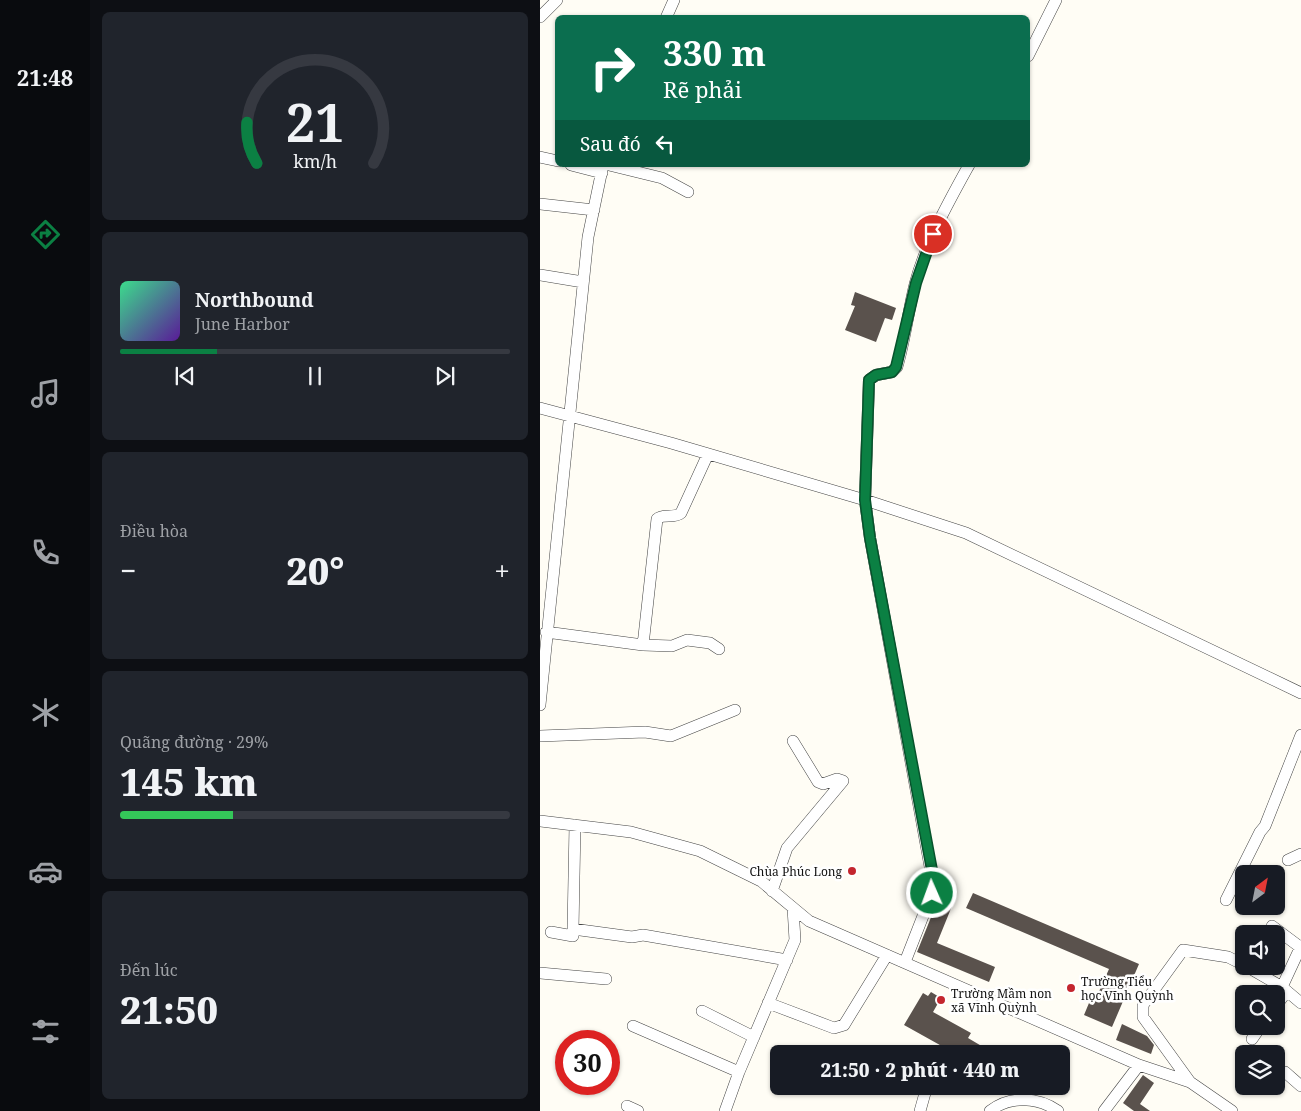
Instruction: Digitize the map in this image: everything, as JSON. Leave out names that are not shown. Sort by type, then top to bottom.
[{"type":"street","points":[[540,17],[557,0]]},
{"type":"street","points":[[667,15],[674,0]]},
{"type":"street","points":[[1030,52],[1056,0]]},
{"type":"street","points":[[540,157],[555,160]]},
{"type":"street","points":[[905,962],[932,893],[933,876],[885,625],[865,500],[869,380],[876,375],[892,372],[896,367],[916,283],[925,255],[933,234],[968,167]]},
{"type":"street","points":[[540,705],[542,649],[546,632],[571,416],[588,237],[605,168],[662,178],[688,192]]},
{"type":"street","points":[[540,204],[594,210]]},
{"type":"street","points":[[540,276],[584,282]]},
{"type":"street","points":[[540,408],[865,500],[966,533],[1301,693]]},
{"type":"street","points":[[643,645],[657,519],[660,516],[677,516],[681,513],[708,454]]},
{"type":"street","points":[[546,632],[643,645],[672,646],[687,640],[710,643],[719,649]]},
{"type":"street","points":[[540,736],[644,732],[671,736],[735,710]]},
{"type":"street","points":[[1226,900],[1260,832],[1265,826],[1301,735]]},
{"type":"street","points":[[772,891],[787,848],[843,781],[837,779],[823,784],[818,782],[793,741]]},
{"type":"street","points":[[540,821],[631,832],[700,850],[760,881],[809,921],[1139,1065],[1190,1082],[1232,1111]]},
{"type":"street","points":[[551,932],[573,936],[575,825]]},
{"type":"street","points":[[1288,860],[1301,854]]},
{"type":"street","points":[[725,1111],[739,1072],[795,940],[793,908]]},
{"type":"street","points":[[574,929],[632,937],[643,935],[787,960]]},
{"type":"street","points":[[1285,935],[1300,946],[1285,989],[1301,1003]]},
{"type":"street","points":[[1190,1082],[1144,1017],[1143,1005],[1183,950],[1228,957],[1235,961]]},
{"type":"street","points":[[768,1003],[834,1028],[839,1028],[844,1025],[887,955]]},
{"type":"street","points":[[540,973],[606,979]]},
{"type":"street","points":[[1261,975],[1278,985]]},
{"type":"street","points":[[702,1011],[754,1037]]},
{"type":"street","points":[[633,1026],[739,1072]]},
{"type":"street","points":[[1104,1111],[1139,1065]]},
{"type":"street","points":[[1285,1072],[1301,1086]]},
{"type":"street","points":[[920,1111],[924,1095]]},
{"type":"street","points":[[990,1111],[1018,1099],[1046,1102],[1058,1111]]},
{"type":"building","points":[[855,292],[896,308],[892,320],[885,318],[876,342],[845,330],[855,306],[851,305]]},
{"type":"building","points":[[973,893],[1139,964],[1112,1027],[1084,1015],[1089,1003],[1093,1005],[1109,969],[966,908]]},
{"type":"building","points":[[938,900],[952,906],[937,943],[995,967],[989,982],[917,952]]},
{"type":"building","points":[[931,992],[941,998],[933,1012],[971,1033],[968,1038],[980,1045],[940,1045],[904,1025],[923,993],[928,996]]},
{"type":"building","points":[[1122,1024],[1147,1036],[1154,1045],[1151,1054],[1116,1040]]},
{"type":"building","points":[[1143,1075],[1154,1083],[1140,1104],[1150,1111],[1134,1111],[1123,1103]]},
{"type":"place","name":"Chùa Phúc Long","points":[[852,871]]},
{"type":"place","name":"Trường Tiểu học Vĩnh Quỳnh","points":[[1071,988]]},
{"type":"place","name":"Trường Mầm non xã Vĩnh Quỳnh","points":[[941,1000]]},
{"type":"route","points":[[932,893],[932,870],[887,635],[865,500],[869,380],[876,375],[892,372],[896,367],[916,283],[933,234]]}]
